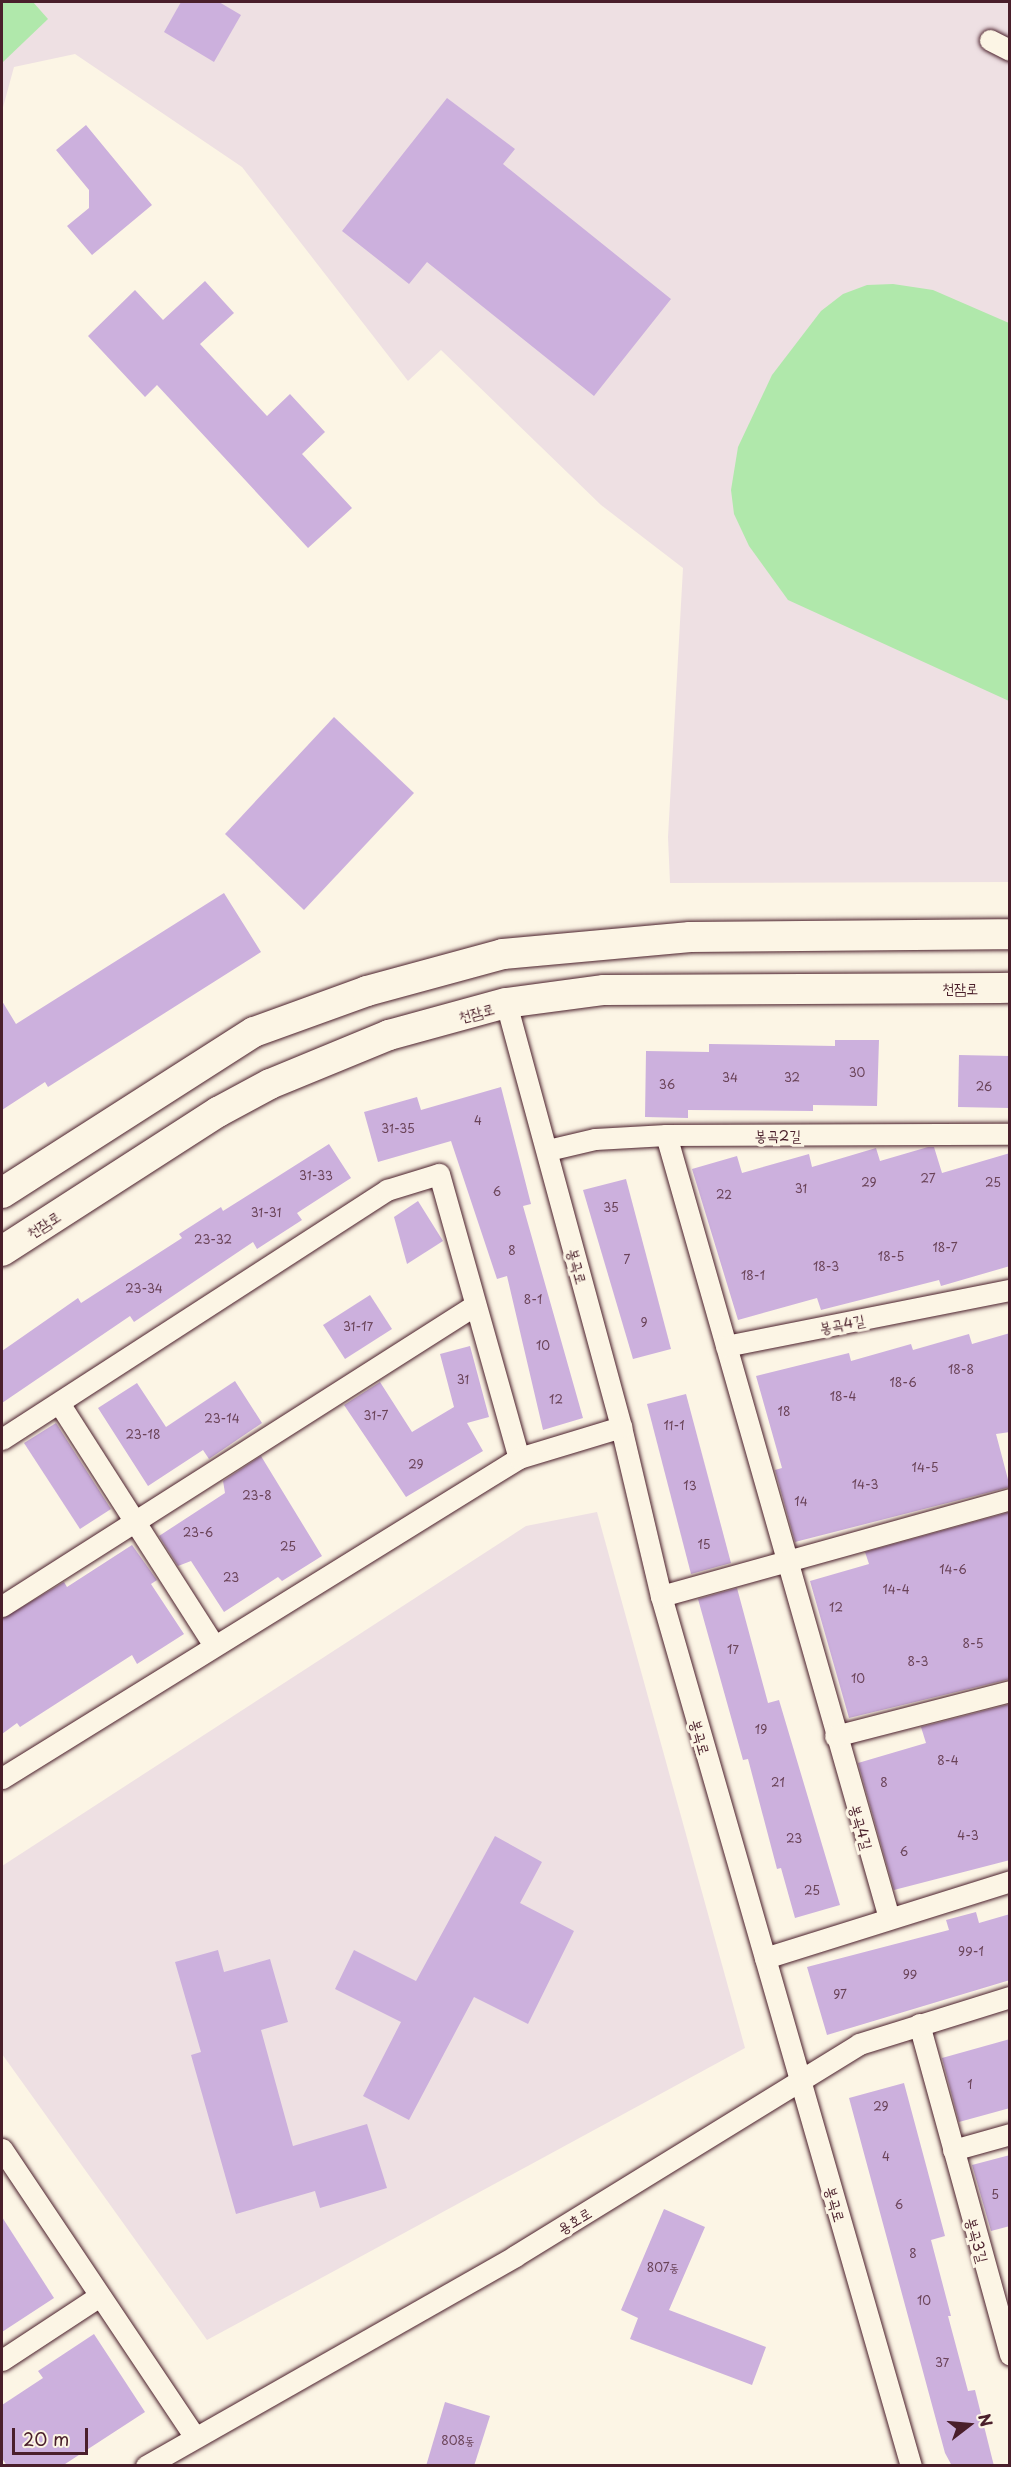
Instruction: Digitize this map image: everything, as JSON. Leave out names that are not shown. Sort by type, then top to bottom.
[{"type":"street","points":[[990,40],[1010,50]]},
{"type":"street","points":[[2,1193],[254,1032],[367,991],[503,954],[690,938],[1010,934]]},
{"type":"street","name":"천잠로","points":[[2,1251],[218,1112],[270,1084],[389,1035],[506,1004],[604,990],[1010,988]]},
{"type":"street","name":"봉곡로","points":[[506,1004],[548,1150],[621,1427],[661,1596],[911,2466]]},
{"type":"street","name":"봉곡2길","points":[[548,1150],[595,1139],[666,1135],[1010,1134]]},
{"type":"street","name":"봉곡4길","points":[[666,1135],[785,1562],[889,1918]]},
{"type":"street","points":[[2,1439],[387,1190],[439,1174],[519,1458]]},
{"type":"street","name":"봉곡4길","points":[[726,1346],[1010,1290]]},
{"type":"street","points":[[2,1606],[475,1305]]},
{"type":"street","points":[[59,1403],[213,1644]]},
{"type":"street","points":[[2,1778],[213,1644],[519,1458],[621,1427]]},
{"type":"street","points":[[661,1596],[1010,1499]]},
{"type":"street","points":[[836,1736],[1010,1691]]},
{"type":"street","points":[[765,1958],[1010,1881]]},
{"type":"street","name":"용호로","points":[[146,2466],[194,2436],[515,2256],[859,2044],[1010,1997]]},
{"type":"street","name":"봉곡3길","points":[[919,2024],[1006,2330],[1010,2355]]},
{"type":"street","points":[[953,2150],[1010,2134]]},
{"type":"street","points":[[2,2149],[98,2297],[194,2436]]},
{"type":"street","points":[[2,2360],[98,2297]]},
{"type":"shaded area","points":[[2,2],[1009,2],[1009,882],[670,883],[668,837],[683,568],[601,505],[441,350],[408,381],[242,167],[75,54],[14,67],[2,111]]},
{"type":"shaded area","points":[[597,1512],[745,2048],[207,2340],[2,2054],[2,1866],[526,1526]]},
{"type":"green space","points":[[2,2],[33,2],[48,19],[3,62]]},
{"type":"green space","points":[[893,284],[933,290],[1009,323],[1009,701],[788,600],[749,546],[734,514],[731,490],[738,447],[772,375],[821,311],[843,294],[867,285]]},
{"type":"building","points":[[181,2],[219,2],[241,15],[214,62],[164,32]]},
{"type":"building","points":[[447,98],[515,149],[503,164],[671,299],[594,396],[427,262],[409,284],[342,231]]},
{"type":"building","points":[[86,125],[152,205],[92,255],[67,226],[89,208],[89,190],[56,150]]},
{"type":"building","points":[[205,281],[234,313],[200,344],[267,416],[290,394],[325,432],[302,454],[352,508],[308,548],[157,385],[145,397],[88,336],[135,290],[163,320]]},
{"type":"building","points":[[334,717],[414,793],[304,910],[225,834]]},
{"type":"building","points":[[224,893],[261,952],[48,1087],[45,1082],[2,1110],[2,1001],[16,1024]]},
{"type":"building","points":[[835,1040],[879,1040],[877,1106],[813,1105],[813,1111],[688,1110],[688,1118],[645,1117],[646,1051],[709,1052],[709,1044],[835,1046]]},
{"type":"building","points":[[959,1055],[1010,1056],[1009,1108],[958,1107]]},
{"type":"building","points":[[501,1087],[531,1204],[523,1206],[583,1418],[543,1430],[507,1276],[497,1279],[451,1141],[378,1162],[364,1112],[417,1097],[421,1110]]},
{"type":"building","points":[[329,1144],[351,1178],[297,1213],[302,1220],[257,1249],[253,1242],[134,1322],[130,1316],[2,1403],[2,1351],[78,1298],[81,1303],[182,1238],[179,1234],[221,1207],[223,1211]]},
{"type":"building","points":[[934,1147],[942,1173],[1010,1153],[1010,1266],[941,1286],[939,1280],[821,1310],[817,1298],[738,1320],[692,1169],[737,1156],[742,1173],[809,1154],[812,1167],[876,1148],[880,1161]]},
{"type":"building","points":[[626,1179],[671,1349],[633,1359],[583,1190]]},
{"type":"building","points":[[418,1201],[443,1241],[407,1264],[394,1217]]},
{"type":"building","points":[[370,1295],[392,1329],[345,1359],[323,1325]]},
{"type":"building","points":[[1010,1333],[1010,1432],[996,1434],[1010,1487],[795,1542],[775,1470],[782,1468],[756,1376],[849,1353],[851,1361],[911,1344],[913,1350],[969,1334],[972,1344]]},
{"type":"building","points":[[470,1346],[489,1417],[467,1423],[483,1451],[406,1497],[344,1405],[380,1382],[412,1432],[454,1407],[440,1354]]},
{"type":"building","points":[[235,1381],[262,1423],[209,1459],[203,1450],[148,1486],[98,1408],[137,1383],[166,1427]]},
{"type":"building","points":[[686,1394],[731,1563],[691,1574],[647,1404]]},
{"type":"building","points":[[56,1423],[111,1509],[80,1529],[24,1443]]},
{"type":"building","points":[[261,1456],[322,1556],[282,1581],[278,1577],[224,1612],[191,1561],[178,1566],[159,1536],[225,1493],[223,1481]]},
{"type":"building","points":[[1010,1512],[1010,1679],[849,1718],[810,1581],[869,1564],[865,1552]]},
{"type":"building","points":[[132,1545],[157,1580],[151,1584],[184,1634],[137,1664],[132,1655],[20,1727],[17,1723],[2,1734],[2,1619],[64,1582],[67,1587]]},
{"type":"building","points":[[737,1588],[768,1703],[779,1700],[840,1905],[795,1918],[781,1868],[777,1869],[748,1759],[743,1760],[698,1599]]},
{"type":"building","points":[[1010,1704],[1010,1860],[894,1890],[858,1763],[926,1743],[921,1727]]},
{"type":"building","points":[[495,1836],[542,1862],[520,1903],[574,1931],[528,2024],[474,1997],[409,2120],[363,2096],[401,2022],[335,1989],[354,1950],[416,1981]]},
{"type":"building","points":[[976,1912],[979,1923],[1010,1914],[1010,1980],[827,2035],[807,1967],[949,1930],[946,1920]]},
{"type":"building","points":[[218,1950],[224,1972],[270,1959],[288,2022],[261,2030],[293,2146],[367,2124],[387,2188],[320,2208],[315,2191],[236,2214],[191,2055],[201,2052],[175,1962]]},
{"type":"building","points":[[1010,2039],[1010,2108],[959,2122],[942,2058]]},
{"type":"building","points":[[904,2083],[945,2236],[931,2240],[951,2316],[948,2316],[968,2391],[975,2390],[994,2466],[952,2466],[945,2453],[849,2098]]},
{"type":"building","points":[[1010,2155],[1010,2226],[991,2231],[972,2165]]},
{"type":"building","points":[[664,2209],[705,2227],[669,2310],[766,2347],[752,2385],[630,2339],[638,2318],[621,2310]]},
{"type":"building","points":[[2,2217],[54,2298],[2,2332]]},
{"type":"building","points":[[94,2334],[145,2412],[62,2466],[7,2466],[2,2458],[2,2405],[43,2378],[38,2371]]},
{"type":"building","points":[[445,2402],[490,2416],[474,2466],[426,2466]]}]
